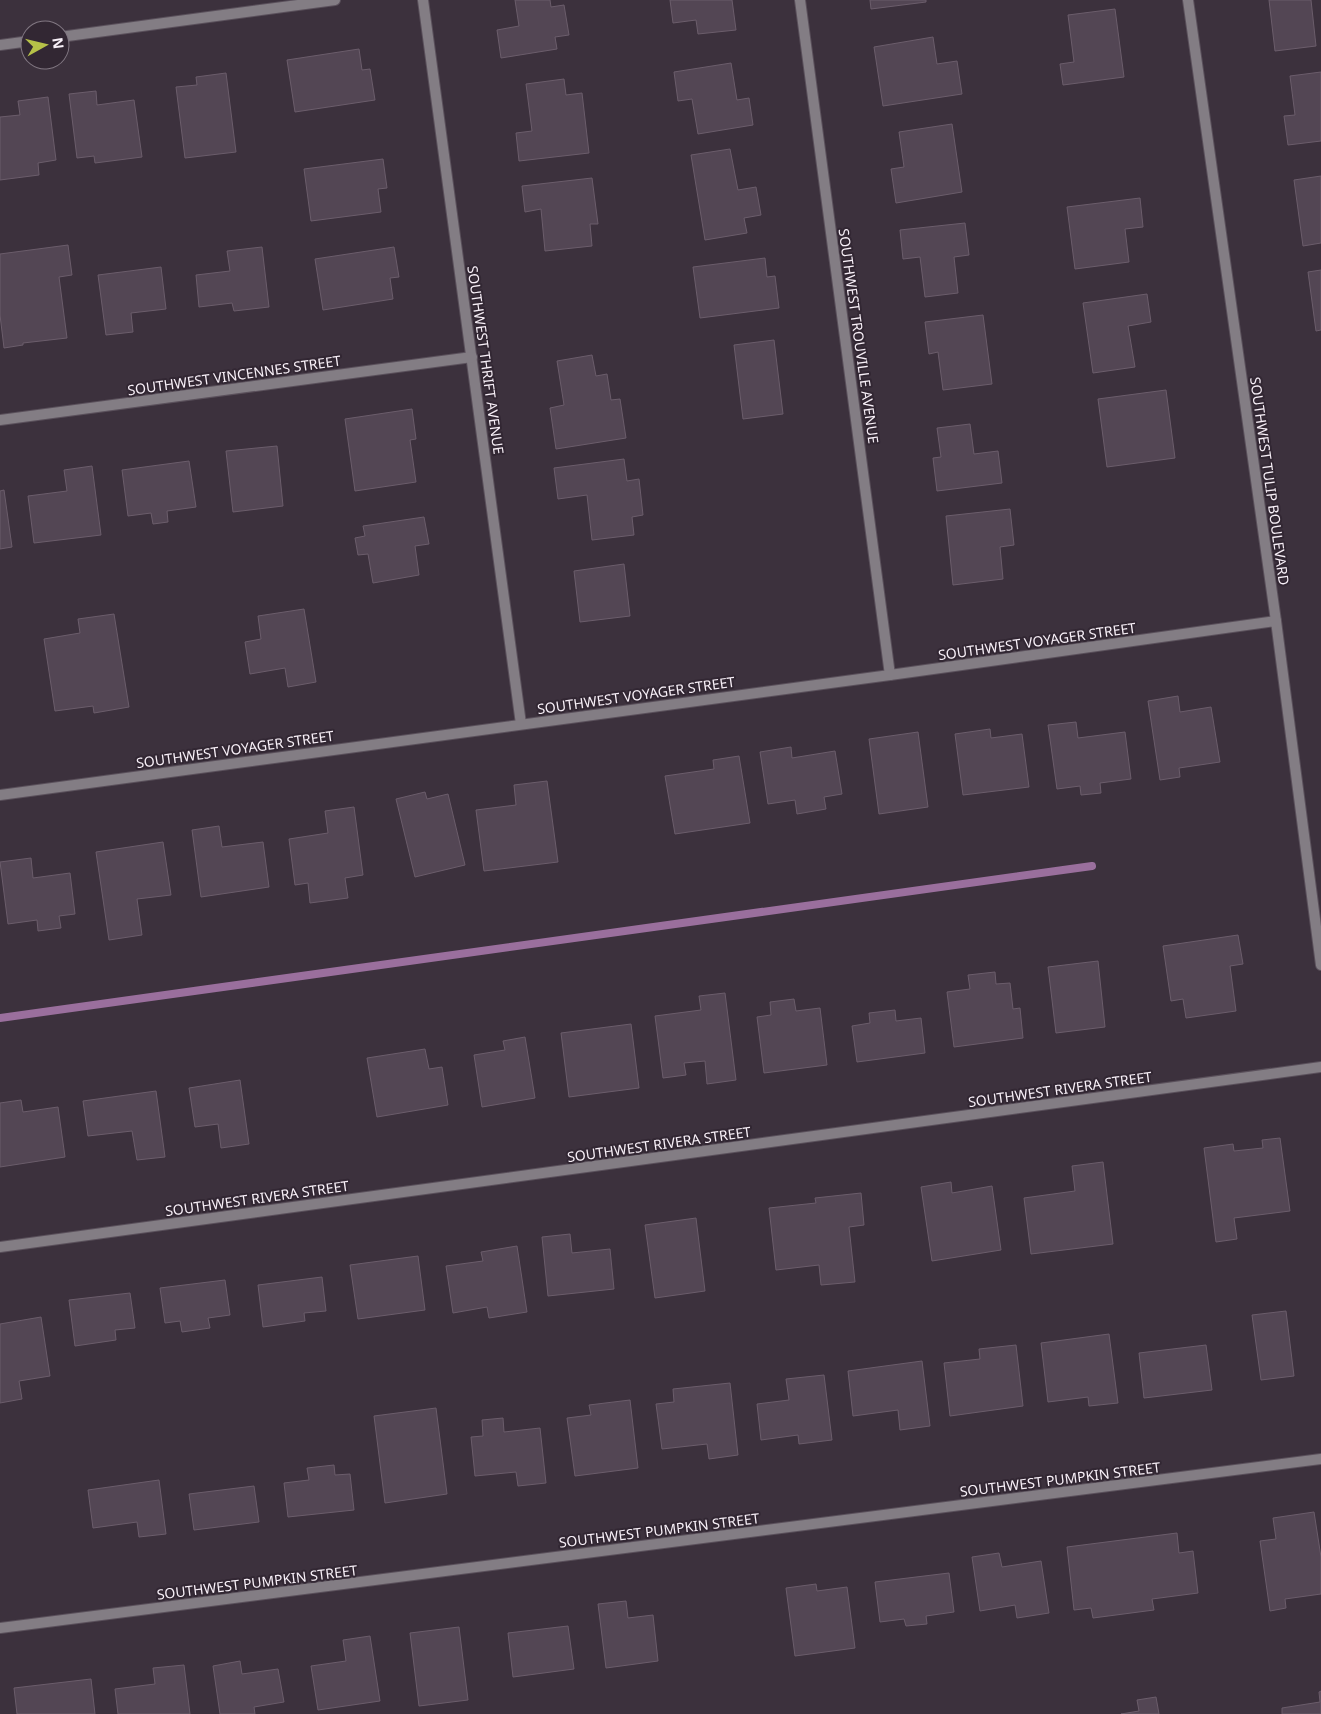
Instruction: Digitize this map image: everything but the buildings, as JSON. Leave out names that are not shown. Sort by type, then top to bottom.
[{"type":"street","points":[[70,36],[336,0]]},
{"type":"street","name":"SOUTHWEST THRIFT AVENUE","points":[[423,0],[521,724]]},
{"type":"street","name":"SOUTHWEST TROUVILLE AVENUE","points":[[800,0],[890,675]]},
{"type":"street","name":"SOUTHWEST TULIP BOULEVARD","points":[[1188,0],[1276,621],[1321,965]]},
{"type":"street","points":[[0,45],[20,42]]},
{"type":"street","name":"SOUTHWEST VINCENNES STREET","points":[[0,420],[472,357]]},
{"type":"street","name":"SOUTHWEST VOYAGER STREET","points":[[0,794],[890,675],[1276,621]]},
{"type":"street","name":"SOUTHWEST RIVERA STREET","points":[[0,1248],[1321,1067]]},
{"type":"street","name":"SOUTHWEST PUMPKIN STREET","points":[[0,1628],[1321,1459]]},
{"type":"waterway","points":[[0,1018],[1092,866]]}]
